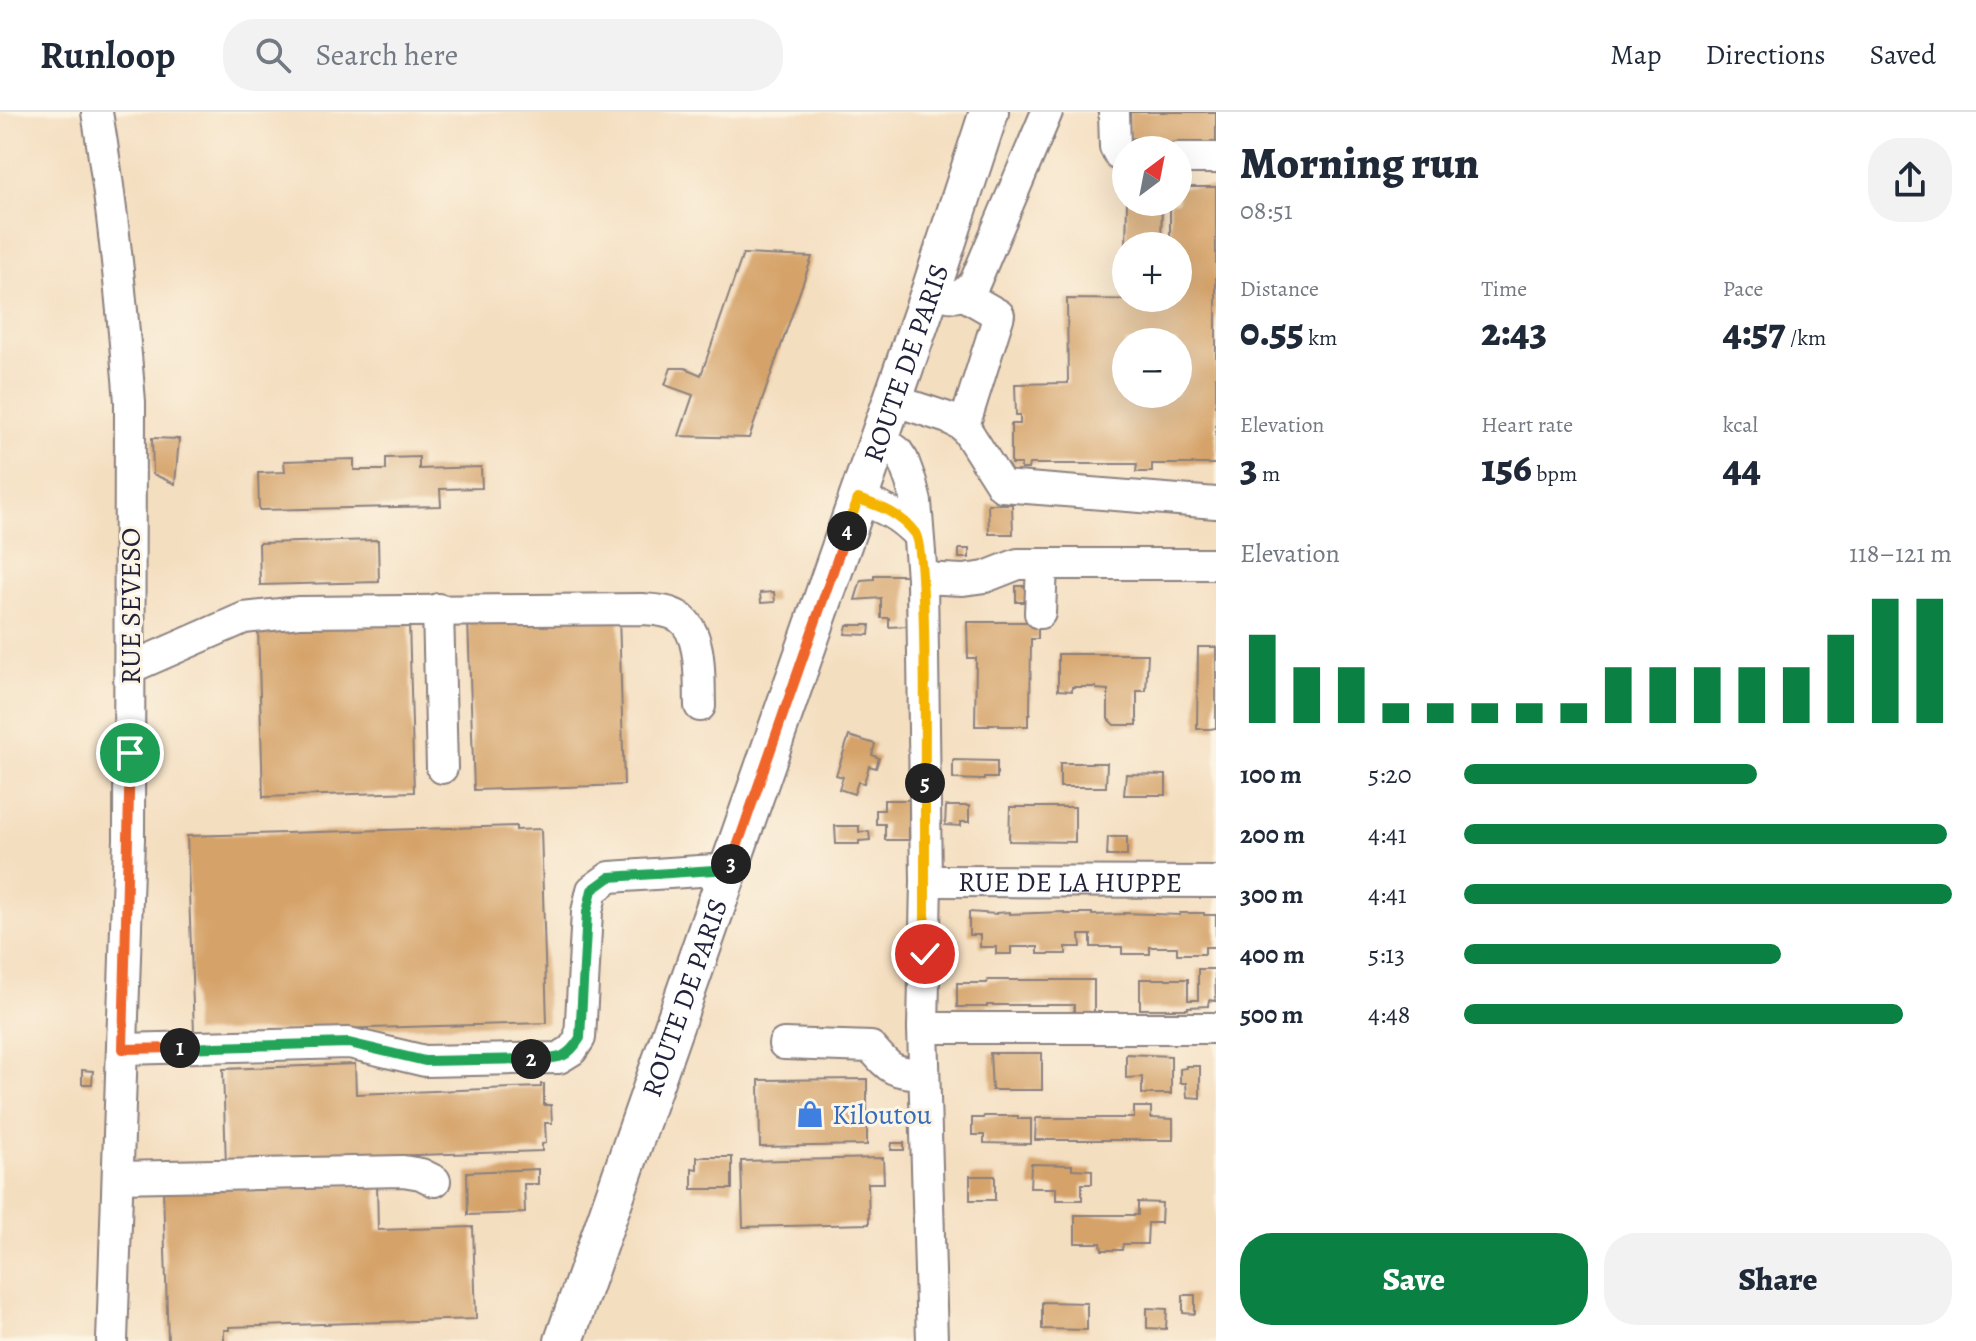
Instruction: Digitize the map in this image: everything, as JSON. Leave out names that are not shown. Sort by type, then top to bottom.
[{"type":"main road","name":"ROUTE DE PARIS","points":[[564,1341],[893,400],[948,292],[975,156],[991,112]]},
{"type":"street","name":"RUE SEVESO","points":[[97,112],[107,178],[130,402],[129,839],[112,1341]]},
{"type":"street","points":[[948,292],[975,282],[1047,112]]},
{"type":"street","points":[[1114,112],[1115,136]]},
{"type":"street","points":[[1192,158],[1216,158]]},
{"type":"street","points":[[948,292],[999,315],[964,426]]},
{"type":"street","points":[[893,400],[964,426],[1002,486],[1216,503]]},
{"type":"street","points":[[878,443],[893,448],[903,460],[916,502],[922,578],[926,881],[923,1028],[932,1341]]},
{"type":"street","points":[[858,499],[888,510],[918,535]]},
{"type":"street","points":[[922,578],[963,580],[985,577],[1018,564],[1216,564]]},
{"type":"street","points":[[1040,613],[1042,565]]},
{"type":"street","points":[[438,609],[442,768]]},
{"type":"street","points":[[130,668],[244,618],[299,612],[664,610],[681,618],[693,634],[700,706]]},
{"type":"street","points":[[123,1049],[349,1043],[425,1061],[559,1058],[572,1050],[580,1038],[587,912],[592,890],[610,877],[729,869]]},
{"type":"street","name":"RUE DE LA HUPPE","points":[[926,881],[1216,882]]},
{"type":"street","points":[[923,1028],[1216,1028]]},
{"type":"street","points":[[784,1044],[871,1047],[889,1067],[905,1073],[924,1074]]},
{"type":"street","points":[[118,1177],[403,1171],[421,1174],[435,1181]]},
{"type":"building","points":[[1129,112],[1216,112],[1216,153],[1192,151],[1192,136],[1129,136]]},
{"type":"building","points":[[1192,187],[1216,187],[1216,464],[1152,464],[1152,472],[1136,472],[1137,464],[1029,464],[1028,469],[1021,469],[1021,464],[1011,464],[1011,424],[1020,424],[1020,415],[1016,415],[1015,384],[1068,383],[1067,299],[1112,299],[1112,312],[1192,312],[1192,232],[1170,232],[1170,216],[1192,216]]},
{"type":"building","points":[[1127,216],[1162,216],[1161,232],[1126,232]]},
{"type":"building","points":[[743,254],[812,257],[749,438],[679,436],[693,395],[665,385],[671,368],[685,368],[701,375]]},
{"type":"building","points":[[152,438],[179,439],[175,484],[153,474]]},
{"type":"building","points":[[419,457],[419,469],[481,467],[482,488],[440,489],[441,506],[259,510],[258,473],[285,472],[284,461],[354,459],[354,470],[386,470],[386,458]]},
{"type":"building","points":[[988,504],[1012,504],[1013,534],[989,534]]},
{"type":"building","points":[[378,540],[379,582],[260,585],[259,543]]},
{"type":"building","points":[[959,549],[969,549],[969,558],[959,558]]},
{"type":"building","points":[[874,575],[906,575],[907,626],[889,627],[889,618],[881,618],[881,598],[855,600],[861,580],[874,579]]},
{"type":"building","points":[[1016,586],[1032,586],[1032,602],[1016,602]]},
{"type":"building","points":[[774,592],[775,602],[761,603],[760,593]]},
{"type":"building","points":[[619,615],[624,785],[474,790],[468,620]]},
{"type":"building","points":[[409,622],[414,792],[263,797],[258,627]]},
{"type":"building","points":[[967,622],[1038,622],[1038,639],[1031,639],[1028,726],[975,726],[976,658],[968,658]]},
{"type":"building","points":[[847,625],[870,625],[869,635],[845,634]]},
{"type":"building","points":[[1198,647],[1216,647],[1216,728],[1197,729]]},
{"type":"building","points":[[1058,654],[1148,654],[1146,691],[1137,691],[1137,725],[1114,725],[1108,719],[1108,690],[1072,687],[1072,691],[1058,690]]},
{"type":"building","points":[[849,736],[875,744],[872,755],[879,758],[876,768],[869,766],[864,783],[858,782],[854,794],[839,789],[843,777],[836,775]]},
{"type":"building","points":[[953,760],[997,761],[997,778],[953,779]]},
{"type":"building","points":[[1060,763],[1107,763],[1106,787],[1060,787]]},
{"type":"building","points":[[1126,774],[1166,775],[1166,795],[1124,795]]},
{"type":"building","points":[[884,800],[909,800],[909,840],[885,840],[885,824],[876,824],[876,810],[884,810]]},
{"type":"building","points":[[946,806],[969,806],[969,822],[961,822],[961,826],[945,825]]},
{"type":"building","points":[[1010,807],[1075,807],[1075,842],[1009,841]]},
{"type":"building","points":[[516,826],[516,830],[541,829],[547,1023],[194,1033],[187,836]]},
{"type":"building","points":[[835,826],[859,826],[859,832],[869,831],[870,840],[859,841],[859,844],[836,844]]},
{"type":"building","points":[[1108,837],[1127,837],[1127,856],[1107,856]]},
{"type":"building","points":[[969,912],[1092,915],[1204,913],[1216,915],[1216,947],[1205,947],[1205,954],[1177,954],[1177,947],[1150,947],[1150,954],[1122,954],[1122,947],[1091,947],[1091,935],[1080,935],[1081,947],[1066,947],[1066,954],[1038,954],[1038,947],[1011,947],[1011,954],[996,954],[996,947],[980,947],[980,935],[969,935]]},
{"type":"building","points":[[1198,969],[1215,969],[1216,1001],[1209,1000],[1208,1006],[1188,1009],[1140,1009],[1140,979],[1188,979],[1188,1000],[1198,1000]]},
{"type":"building","points":[[988,980],[1094,980],[1094,1023],[1074,1023],[1074,1005],[957,1007],[957,983],[987,983]]},
{"type":"building","points":[[990,1053],[1042,1053],[1042,1090],[992,1090]]},
{"type":"building","points":[[1126,1054],[1171,1056],[1171,1094],[1142,1094],[1142,1077],[1126,1078]]},
{"type":"building","points":[[355,1064],[356,1094],[541,1087],[544,1084],[544,1105],[551,1105],[552,1123],[545,1123],[546,1143],[542,1144],[542,1151],[386,1156],[226,1166],[223,1069]]},
{"type":"building","points":[[1200,1066],[1200,1098],[1187,1097],[1186,1083],[1180,1083],[1180,1069]]},
{"type":"building","points":[[82,1070],[93,1071],[92,1084],[82,1084]]},
{"type":"building","points":[[867,1079],[867,1145],[760,1147],[759,1080]]},
{"type":"building","points":[[1134,1107],[1151,1107],[1151,1118],[1173,1119],[1173,1140],[1035,1140],[1036,1118],[1134,1118]]},
{"type":"building","points":[[972,1118],[1031,1119],[1031,1144],[984,1143],[984,1135],[972,1135]]},
{"type":"building","points":[[892,1143],[904,1143],[904,1150],[891,1150]]},
{"type":"building","points":[[697,1157],[732,1157],[732,1189],[692,1189],[692,1168],[697,1169]]},
{"type":"building","points":[[883,1158],[884,1183],[868,1183],[869,1224],[743,1227],[741,1161]]},
{"type":"building","points":[[1031,1164],[1072,1165],[1072,1169],[1092,1170],[1092,1184],[1082,1184],[1082,1200],[1056,1200],[1056,1188],[1030,1188]]},
{"type":"building","points":[[538,1169],[538,1184],[524,1184],[525,1213],[468,1215],[467,1172]]},
{"type":"building","points":[[970,1176],[995,1176],[995,1200],[970,1200]]},
{"type":"building","points":[[377,1183],[378,1230],[473,1227],[476,1319],[229,1327],[229,1330],[224,1330],[224,1341],[168,1341],[163,1190]]},
{"type":"building","points":[[1138,1202],[1162,1203],[1161,1223],[1148,1223],[1147,1244],[1123,1244],[1122,1250],[1102,1250],[1101,1243],[1075,1243],[1075,1215],[1138,1215]]},
{"type":"building","points":[[1183,1295],[1195,1295],[1195,1314],[1183,1313]]},
{"type":"building","points":[[1042,1302],[1087,1303],[1087,1330],[1042,1329]]},
{"type":"building","points":[[1147,1308],[1167,1309],[1166,1329],[1147,1328]]},
{"type":"place","name":"Kiloutou","points":[[810,1114]]},
{"type":"route","points":[[130,753],[123,1049],[349,1043],[425,1061],[559,1058],[572,1050],[580,1038],[587,912],[592,890],[610,877],[729,869],[858,499],[888,510],[918,535],[922,578],[925,954]]}]
